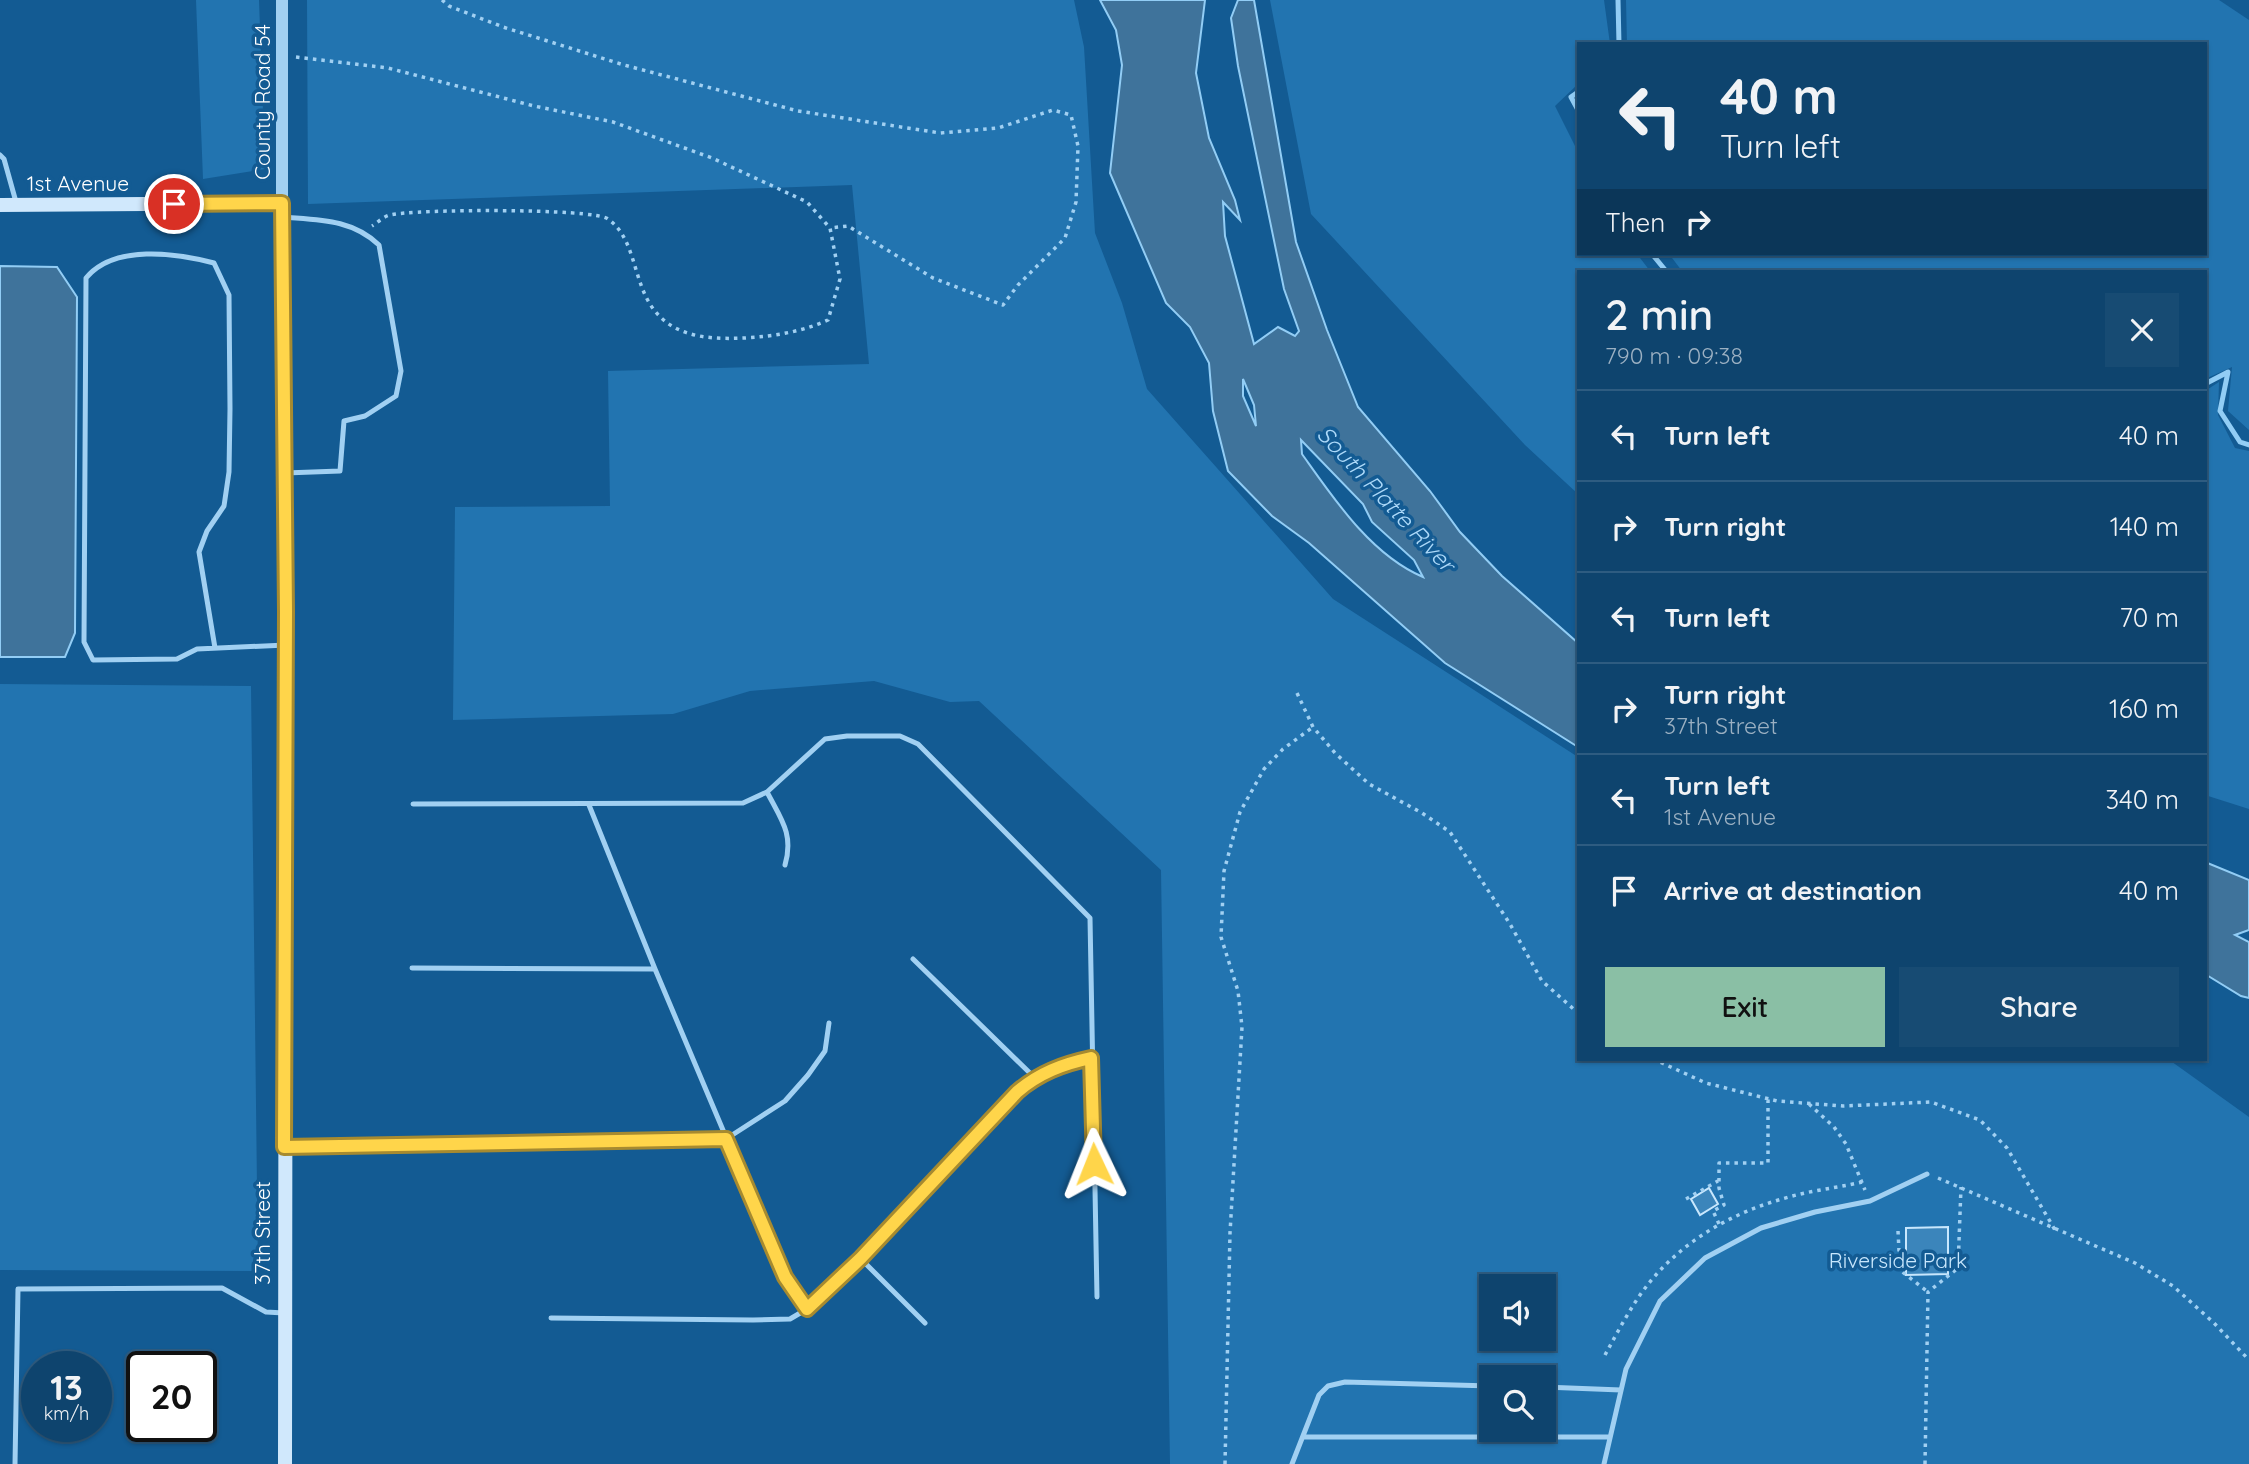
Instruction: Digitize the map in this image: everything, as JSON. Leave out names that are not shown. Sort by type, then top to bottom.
[{"type":"main road","name":"1st Avenue","points":[[0,205],[283,210]]},
{"type":"main road","name":"37th Street","points":[[283,210],[286,645],[285,1464]]},
{"type":"street","name":"County Road 54","points":[[282,0],[283,210]]},
{"type":"lane","points":[[0,155],[4,159],[17,205]]},
{"type":"lane","points":[[283,210],[365,232],[379,245],[401,371],[396,396],[365,416],[344,421],[340,471],[284,473]]},
{"type":"lane","points":[[215,648],[199,552],[207,531],[224,506],[229,472],[229,295],[214,263],[155,255],[120,256],[94,268],[86,278],[84,642],[93,660],[177,659],[197,649],[286,645]]},
{"type":"lane","points":[[413,804],[589,806],[743,803],[767,792],[825,739],[846,736],[900,736],[918,744],[1090,918],[1097,1297]]},
{"type":"lane","points":[[767,792],[786,828],[790,848],[785,866]]},
{"type":"lane","points":[[589,806],[785,1277],[807,1309]]},
{"type":"lane","points":[[913,959],[1034,1077]]},
{"type":"lane","points":[[412,968],[655,969]]},
{"type":"lane","points":[[284,1147],[726,1139],[785,1101],[801,1084],[825,1051],[830,1023]]},
{"type":"lane","points":[[551,1318],[790,1319],[807,1309],[861,1258],[1034,1077],[1065,1064],[1091,1058]]},
{"type":"lane","points":[[1604,1464],[1626,1369],[1660,1301],[1706,1258],[1760,1228],[1815,1212],[1870,1201],[1927,1174]]},
{"type":"lane","points":[[861,1258],[925,1323]]},
{"type":"lane","points":[[15,1464],[18,1289],[222,1288],[266,1312],[285,1313]]},
{"type":"lane","points":[[1292,1464],[1319,1395],[1328,1386],[1345,1382],[1479,1386]]},
{"type":"lane","points":[[1556,1387],[1621,1390]]},
{"type":"lane","points":[[1303,1437],[1610,1437]]},
{"type":"path","points":[[442,0],[449,6],[515,31],[624,65],[799,111],[940,133],[998,128],[1053,110],[1071,115],[1078,146],[1076,202],[1065,238],[1003,304],[933,278],[848,226],[830,228]]},
{"type":"path","points":[[283,55],[388,68],[534,106],[613,122],[712,158],[807,202],[830,228],[840,279],[828,320],[806,330],[774,336],[715,339],[686,333],[662,320],[643,292],[635,263],[621,233],[607,217],[585,213],[514,211],[401,214],[388,215],[365,232]]},
{"type":"path","points":[[1297,693],[1313,727],[1335,753],[1369,784],[1450,832],[1510,924],[1542,981],[1577,1012]]},
{"type":"path","points":[[1225,1464],[1230,1233],[1242,1027],[1238,991],[1220,937],[1224,871],[1240,812],[1264,769],[1283,749],[1313,727]]},
{"type":"path","points":[[1657,1061],[1706,1083],[1768,1098],[1843,1106],[1931,1101],[1980,1120],[2007,1148],[2055,1230]]},
{"type":"path","points":[[1720,1224],[1713,1211],[1724,1205],[1718,1188],[1719,1163],[1768,1163],[1768,1098]]},
{"type":"path","points":[[1808,1103],[1834,1127],[1846,1144],[1870,1201]]},
{"type":"path","points":[[1927,1174],[1961,1186],[2134,1263],[2173,1286],[2249,1360]]},
{"type":"path","points":[[1686,1199],[1719,1180]]},
{"type":"path","points":[[1928,1292],[1958,1268],[1961,1186]]},
{"type":"path","points":[[1898,1231],[1900,1270],[1928,1292]]},
{"type":"path","points":[[1925,1464],[1928,1292]]},
{"type":"green space","points":[[196,0],[259,0],[265,169],[203,179]]},
{"type":"green space","name":"Riverside Park","points":[[307,0],[1074,0],[1084,47],[1095,233],[1122,303],[1147,389],[1333,599],[1577,756],[1577,1061],[2171,1061],[2249,1117],[2249,1464],[1170,1464],[1161,870],[979,701],[950,702],[874,681],[750,691],[673,714],[453,720],[455,507],[610,506],[608,371],[869,364],[852,185],[308,204]]},
{"type":"green space","points":[[1270,0],[1604,0],[1610,42],[1577,42],[1577,85],[1555,106],[1577,150],[1577,256],[1639,256],[1649,270],[1577,270],[1577,493],[1525,445],[1311,214]]},
{"type":"green space","points":[[1626,0],[2219,0],[2249,20],[2249,430],[2228,411],[2232,367],[2207,378],[2207,270],[1681,270],[1671,256],[2207,256],[2207,42],[1627,42]]},
{"type":"green space","points":[[2219,382],[2218,415],[2235,448],[2249,451],[2249,809],[2207,796],[2207,390]]},
{"type":"green space","points":[[0,684],[251,686],[258,1271],[0,1270]]},
{"type":"water","name":"South Platte River","points":[[1100,0],[1205,0],[1196,73],[1209,138],[1235,200],[1240,220],[1223,202],[1225,236],[1254,344],[1278,327],[1295,336],[1299,331],[1284,289],[1238,66],[1231,18],[1238,0],[1254,0],[1296,242],[1358,407],[1430,491],[1460,532],[1502,576],[1577,642],[1577,746],[1445,663],[1309,543],[1272,516],[1228,471],[1213,411],[1209,363],[1190,327],[1166,303],[1110,173],[1122,65],[1116,30]],"holes":[[[1243,379],[1254,405],[1256,426],[1243,396]],[[1301,440],[1363,504],[1372,522],[1414,560],[1423,577],[1387,555],[1355,524],[1302,454]]]},
{"type":"water","points":[[0,266],[57,267],[77,297],[75,633],[65,657],[0,657]]},
{"type":"water","points":[[2207,863],[2249,880],[2249,930],[2235,935],[2249,942],[2249,998],[2207,975]]},
{"type":"building","points":[[1709,1188],[1718,1204],[1700,1215],[1691,1199]]},
{"type":"building","points":[[1948,1227],[1948,1274],[1906,1275],[1906,1228]]},
{"type":"waterway","points":[[1618,0],[1619,42]]},
{"type":"waterway","points":[[1577,93],[1571,97],[1577,108]]},
{"type":"waterway","points":[[1654,256],[1665,270]]},
{"type":"waterway","points":[[2207,383],[2228,372],[2220,411],[2240,442],[2249,445]]},
{"type":"route","points":[[174,204],[282,203],[286,611],[284,1147],[726,1139],[785,1277],[807,1309],[861,1258],[1017,1092],[1034,1077],[1065,1064],[1091,1058],[1094,1164]]}]
